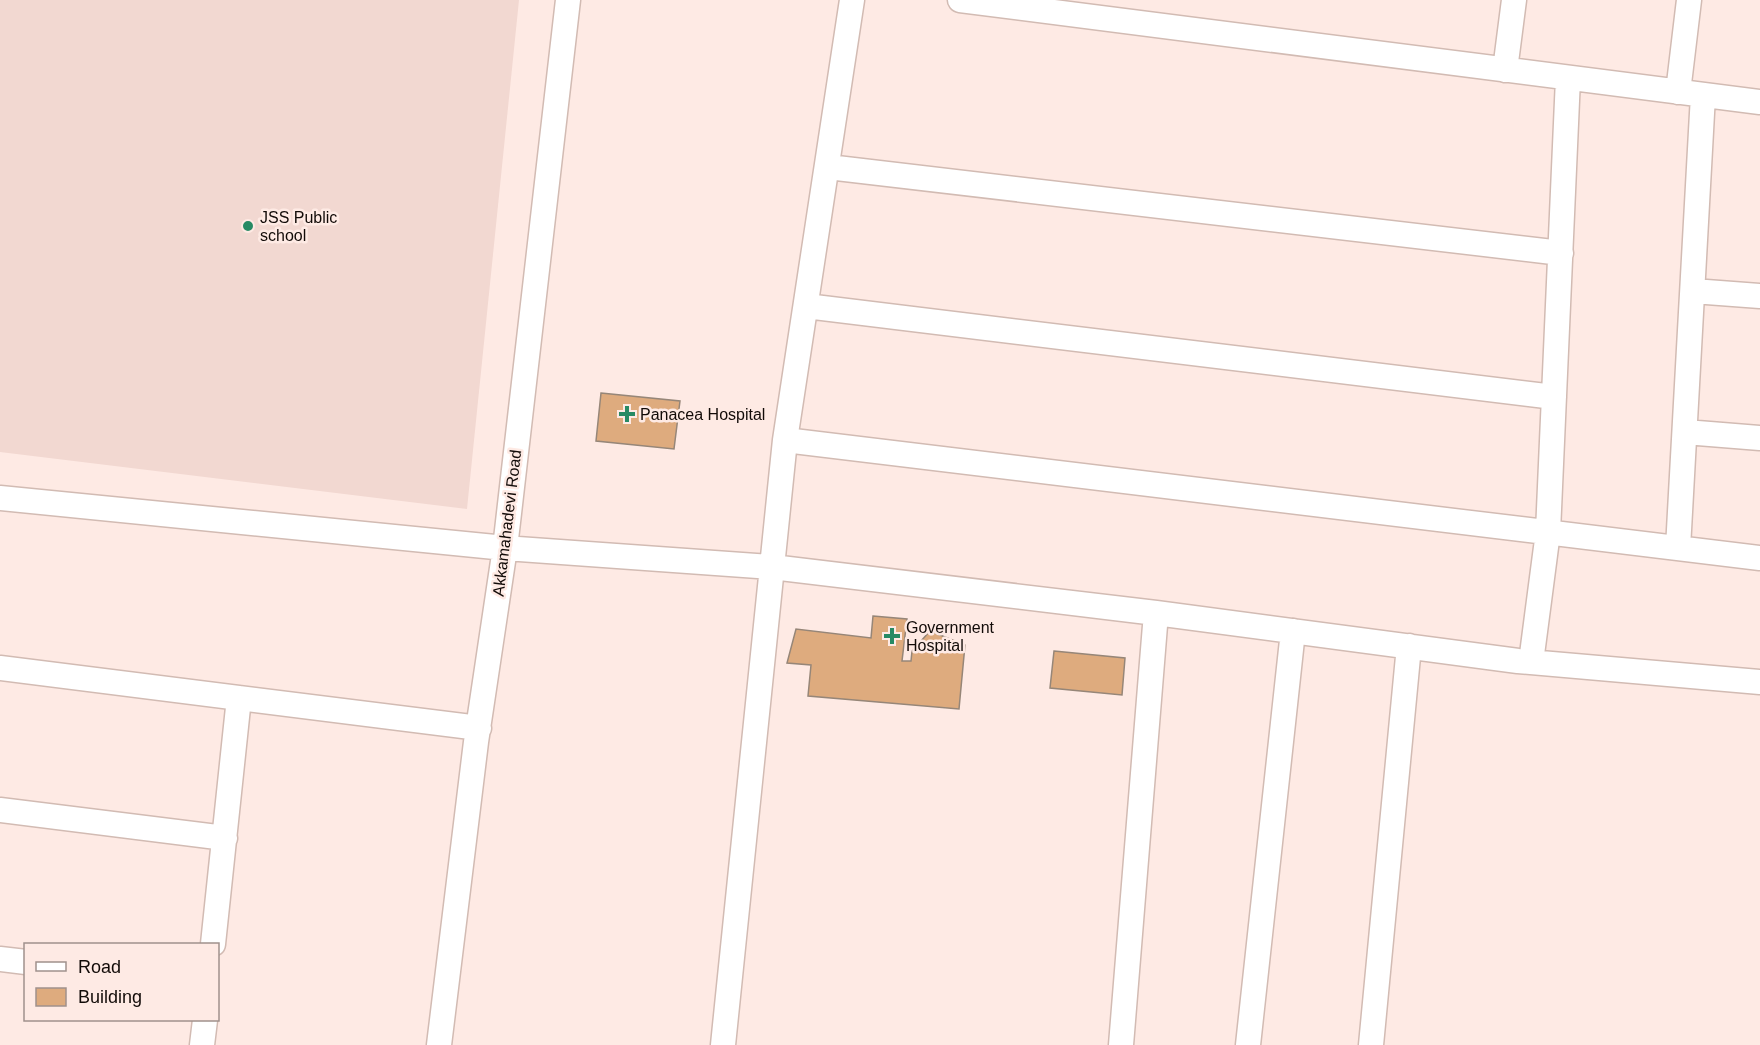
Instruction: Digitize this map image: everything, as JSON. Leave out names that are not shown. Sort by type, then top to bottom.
[{"type":"street","name":"Akkamahadevi Road","points":[[439,1045],[479,728],[506,548],[568,0]]},
{"type":"street","points":[[723,1045],[785,440],[852,0]]},
{"type":"street","points":[[960,0],[1760,102]]},
{"type":"street","points":[[1505,70],[1514,0]]},
{"type":"street","points":[[1678,92],[1689,0]]},
{"type":"street","points":[[1531,662],[1548,532],[1569,78]]},
{"type":"street","points":[[1678,548],[1703,95]]},
{"type":"street","points":[[828,167],[1561,252]]},
{"type":"street","points":[[1693,291],[1760,296]]},
{"type":"street","points":[[806,306],[1554,397]]},
{"type":"street","points":[[1685,432],[1760,438]]},
{"type":"street","points":[[785,440],[1760,558]]},
{"type":"street","points":[[0,498],[506,548],[772,567],[1156,613],[1531,662],[1760,682]]},
{"type":"street","points":[[1121,1045],[1156,613]]},
{"type":"street","points":[[1248,1045],[1293,631]]},
{"type":"street","points":[[1371,1045],[1409,646]]},
{"type":"street","points":[[0,668],[479,728]]},
{"type":"street","points":[[213,943],[239,698]]},
{"type":"street","points":[[0,810],[225,838]]},
{"type":"street","points":[[0,959],[24,962]]},
{"type":"street","points":[[202,1045],[205,1021]]},
{"type":"shaded area","name":"JSS Public school","points":[[0,0],[519,0],[467,509],[0,452]]},
{"type":"building","points":[[601,393],[680,401],[674,449],[596,441]]},
{"type":"building","points":[[873,616],[907,619],[902,661],[911,661],[912,651],[930,631],[965,645],[959,709],[808,696],[811,665],[787,663],[796,629],[871,638]]},
{"type":"building","points":[[1054,651],[1125,658],[1122,695],[1050,688]]},
{"type":"place","name":"JSS Public school","points":[[248,226]]},
{"type":"place","name":"Panacea Hospital","points":[[627,414]]},
{"type":"place","name":"Government Hospital","points":[[892,636]]}]
